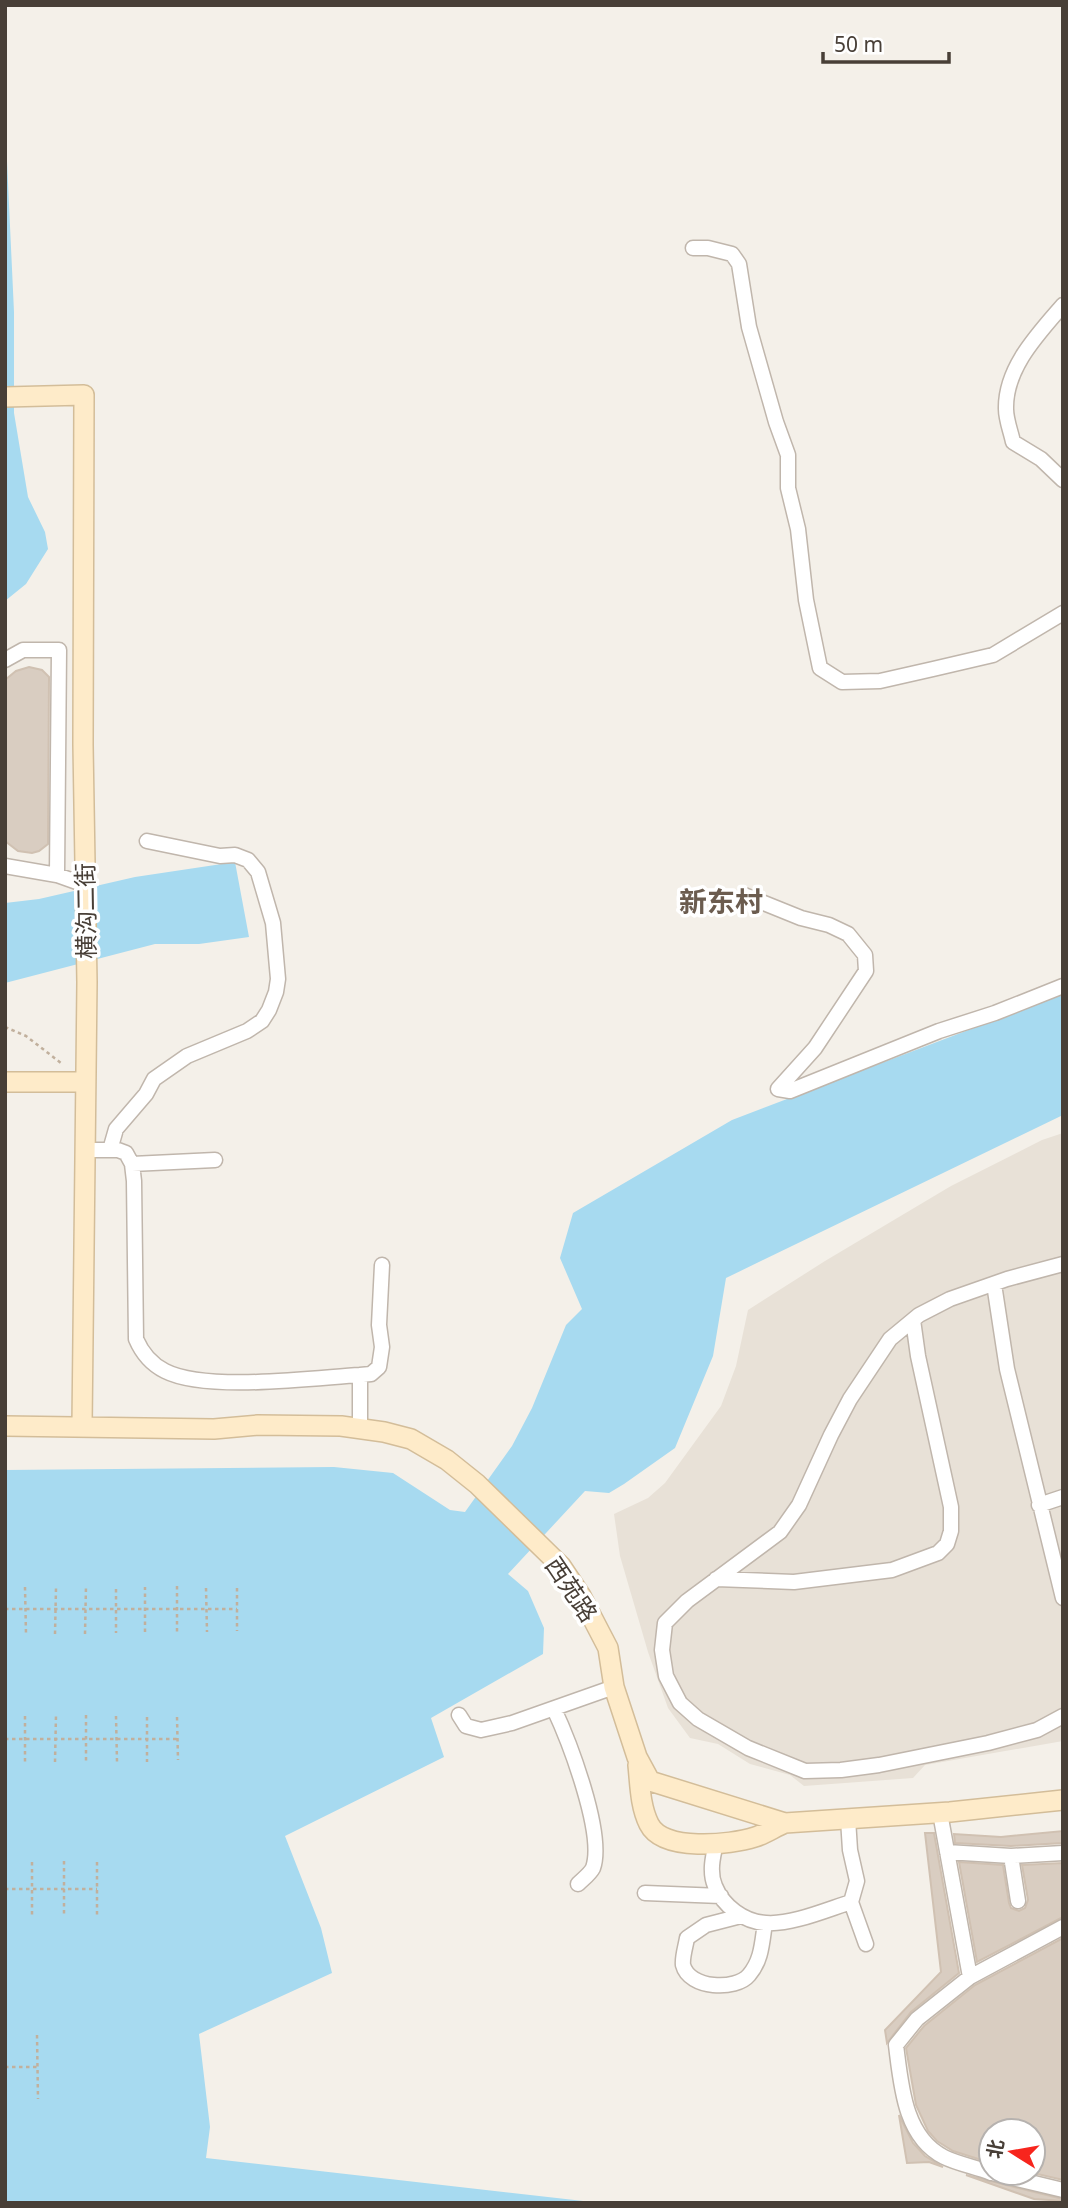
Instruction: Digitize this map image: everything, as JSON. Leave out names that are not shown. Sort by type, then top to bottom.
[{"type":"main road","name":"横沟二街","points":[[5,397],[84,396],[86,982],[82,1426]]},
{"type":"main road","points":[[5,1082],[84,1082]]},
{"type":"main road","name":"西苑路","points":[[5,1426],[214,1429],[258,1425],[341,1426],[384,1432],[411,1440],[447,1460],[477,1484],[561,1566],[581,1595],[608,1647],[614,1687],[636,1757],[650,1781],[785,1823],[940,1813],[1063,1800]]},
{"type":"main road","points":[[636,1757],[642,1801],[650,1825],[664,1838],[689,1844],[716,1843],[755,1837],[785,1823]]},
{"type":"street","points":[[693,248],[709,248],[732,254],[739,264],[749,327],[788,455],[788,488],[798,528],[806,600],[821,668],[842,682],[880,681],[933,669],[993,655],[1063,613]]},
{"type":"street","points":[[1063,305],[1034,339],[1012,375],[1006,409],[1013,442],[1041,459],[1063,480]]},
{"type":"street","points":[[5,660],[23,650],[59,650],[57,876]]},
{"type":"street","points":[[59,712],[84,712]]},
{"type":"street","points":[[110,1150],[116,1129],[146,1094],[154,1079],[187,1056],[247,1031],[262,1021],[272,1002],[278,979],[274,923],[258,872],[248,860],[235,855],[220,856],[147,841]]},
{"type":"street","points":[[5,866],[57,876],[85,886]]},
{"type":"street","points":[[744,895],[848,934],[865,955],[866,971],[815,1048],[778,1089],[790,1091],[939,1031],[995,1013],[1063,986]]},
{"type":"street","points":[[85,1150],[126,1153],[132,1164],[136,1339],[142,1352],[165,1371],[187,1379],[222,1381],[371,1374],[379,1367],[382,1347],[379,1325],[382,1265]]},
{"type":"street","points":[[132,1164],[215,1160]]},
{"type":"street","points":[[1063,1264],[950,1299],[913,1320],[890,1339],[850,1399],[799,1505],[780,1532],[687,1601],[665,1623],[662,1650],[666,1676],[680,1703],[698,1719],[775,1760],[804,1771],[879,1765],[1000,1740],[1037,1730],[1063,1716]]},
{"type":"street","points":[[994,1284],[1007,1370],[1063,1598]]},
{"type":"street","points":[[716,1579],[794,1582],[892,1570],[938,1553],[947,1544],[951,1531],[951,1507],[918,1356],[913,1320]]},
{"type":"street","points":[[360,1375],[360,1429]]},
{"type":"street","points":[[1039,1505],[1063,1497]]},
{"type":"street","points":[[458,1715],[466,1726],[481,1730],[512,1723],[614,1687]]},
{"type":"street","points":[[554,1709],[566,1736],[590,1810],[595,1858],[592,1871],[578,1884]]},
{"type":"street","points":[[940,1813],[970,1977]]},
{"type":"street","points":[[848,1819],[850,1850],[857,1881],[851,1902],[866,1944]]},
{"type":"street","points":[[716,1843],[712,1870],[714,1885],[741,1916],[765,1923],[793,1920],[851,1902]]},
{"type":"street","points":[[947,1852],[1011,1856],[1063,1853]]},
{"type":"street","points":[[1011,1856],[1018,1901]]},
{"type":"street","points":[[645,1893],[721,1896]]},
{"type":"street","points":[[741,1916],[706,1924],[687,1938],[683,1965],[691,1977],[712,1986],[747,1978],[759,1960],[765,1923]]},
{"type":"street","points":[[977,2168],[943,2156],[918,2135],[903,2094],[896,2045],[917,2019],[970,1977],[1063,1927]]},
{"type":"path","points":[[5,1027],[26,1036],[84,1082]]},
{"type":"path","points":[[85,1634],[86,1586]]},
{"type":"path","points":[[177,1586],[177,1633]]},
{"type":"path","points":[[25,1587],[26,1634]]},
{"type":"path","points":[[145,1587],[145,1632]]},
{"type":"path","points":[[55,1634],[56,1588]]},
{"type":"path","points":[[206,1588],[207,1632]]},
{"type":"path","points":[[237,1588],[237,1632]]},
{"type":"path","points":[[116,1589],[116,1633]]},
{"type":"path","points":[[5,1609],[237,1609]]},
{"type":"path","points":[[55,1762],[56,1715]]},
{"type":"path","points":[[86,1715],[86,1764]]},
{"type":"path","points":[[25,1716],[25,1763]]},
{"type":"path","points":[[116,1716],[117,1762]]},
{"type":"path","points":[[147,1717],[147,1762]]},
{"type":"path","points":[[177,1717],[178,1760]]},
{"type":"path","points":[[5,1739],[178,1739]]},
{"type":"path","points":[[64,1861],[64,1916]]},
{"type":"path","points":[[32,1862],[32,1916]]},
{"type":"path","points":[[97,1862],[97,1915]]},
{"type":"path","points":[[5,1889],[97,1889]]},
{"type":"path","points":[[37,2035],[38,2099]]},
{"type":"path","points":[[5,2067],[38,2067]]},
{"type":"shaded area","points":[[1063,1133],[1063,1741],[925,1765],[913,1778],[804,1786],[790,1775],[750,1764],[718,1744],[690,1738],[668,1708],[648,1652],[620,1556],[614,1514],[648,1498],[665,1483],[721,1406],[736,1366],[748,1310],[951,1186],[1042,1140]]},
{"type":"water","points":[[5,118],[14,312],[14,413],[28,497],[45,532],[48,549],[26,584],[5,601]]},
{"type":"water","points":[[235,862],[249,937],[199,944],[155,944],[5,983],[5,903],[39,899],[135,877]]},
{"type":"water","points":[[1063,994],[1063,1115],[726,1278],[713,1356],[675,1448],[609,1493],[585,1491],[508,1574],[528,1591],[544,1628],[543,1654],[431,1718],[444,1757],[285,1836],[321,1928],[332,1973],[199,2034],[210,2127],[206,2158],[601,2203],[5,2203],[5,1470],[334,1467],[393,1473],[450,1510],[465,1512],[512,1446],[532,1408],[566,1325],[582,1309],[560,1258],[573,1213],[732,1120]]},
{"type":"building","points":[[29,667],[42,670],[49,677],[48,844],[32,853],[18,851],[5,841],[5,680],[16,671]]},
{"type":"building","points":[[1063,1831],[1063,1843],[1011,1846],[955,1843],[954,1834],[1001,1837]]},
{"type":"building","points":[[925,1833],[934,1833],[959,1973],[911,2012],[887,2043],[885,2030],[941,1972]]},
{"type":"building","points":[[959,1862],[1003,1865],[1009,1903],[1011,1908],[1019,1911],[1025,1908],[1028,1900],[1022,1865],[1063,1863],[1063,1917],[977,1962]]},
{"type":"building","points":[[1063,1938],[1063,2180],[1047,2176],[1047,2117],[977,2117],[977,2159],[953,2151],[937,2141],[928,2131],[916,2105],[906,2048],[924,2026],[975,1985]]},
{"type":"building","points":[[899,2115],[913,2143],[925,2156],[943,2167],[929,2162],[907,2163]]},
{"type":"building","points":[[1000,2187],[1014,2187],[1063,2201],[1034,2199]]},
{"type":"district","name":"新东村","points":[[721,901]]}]
